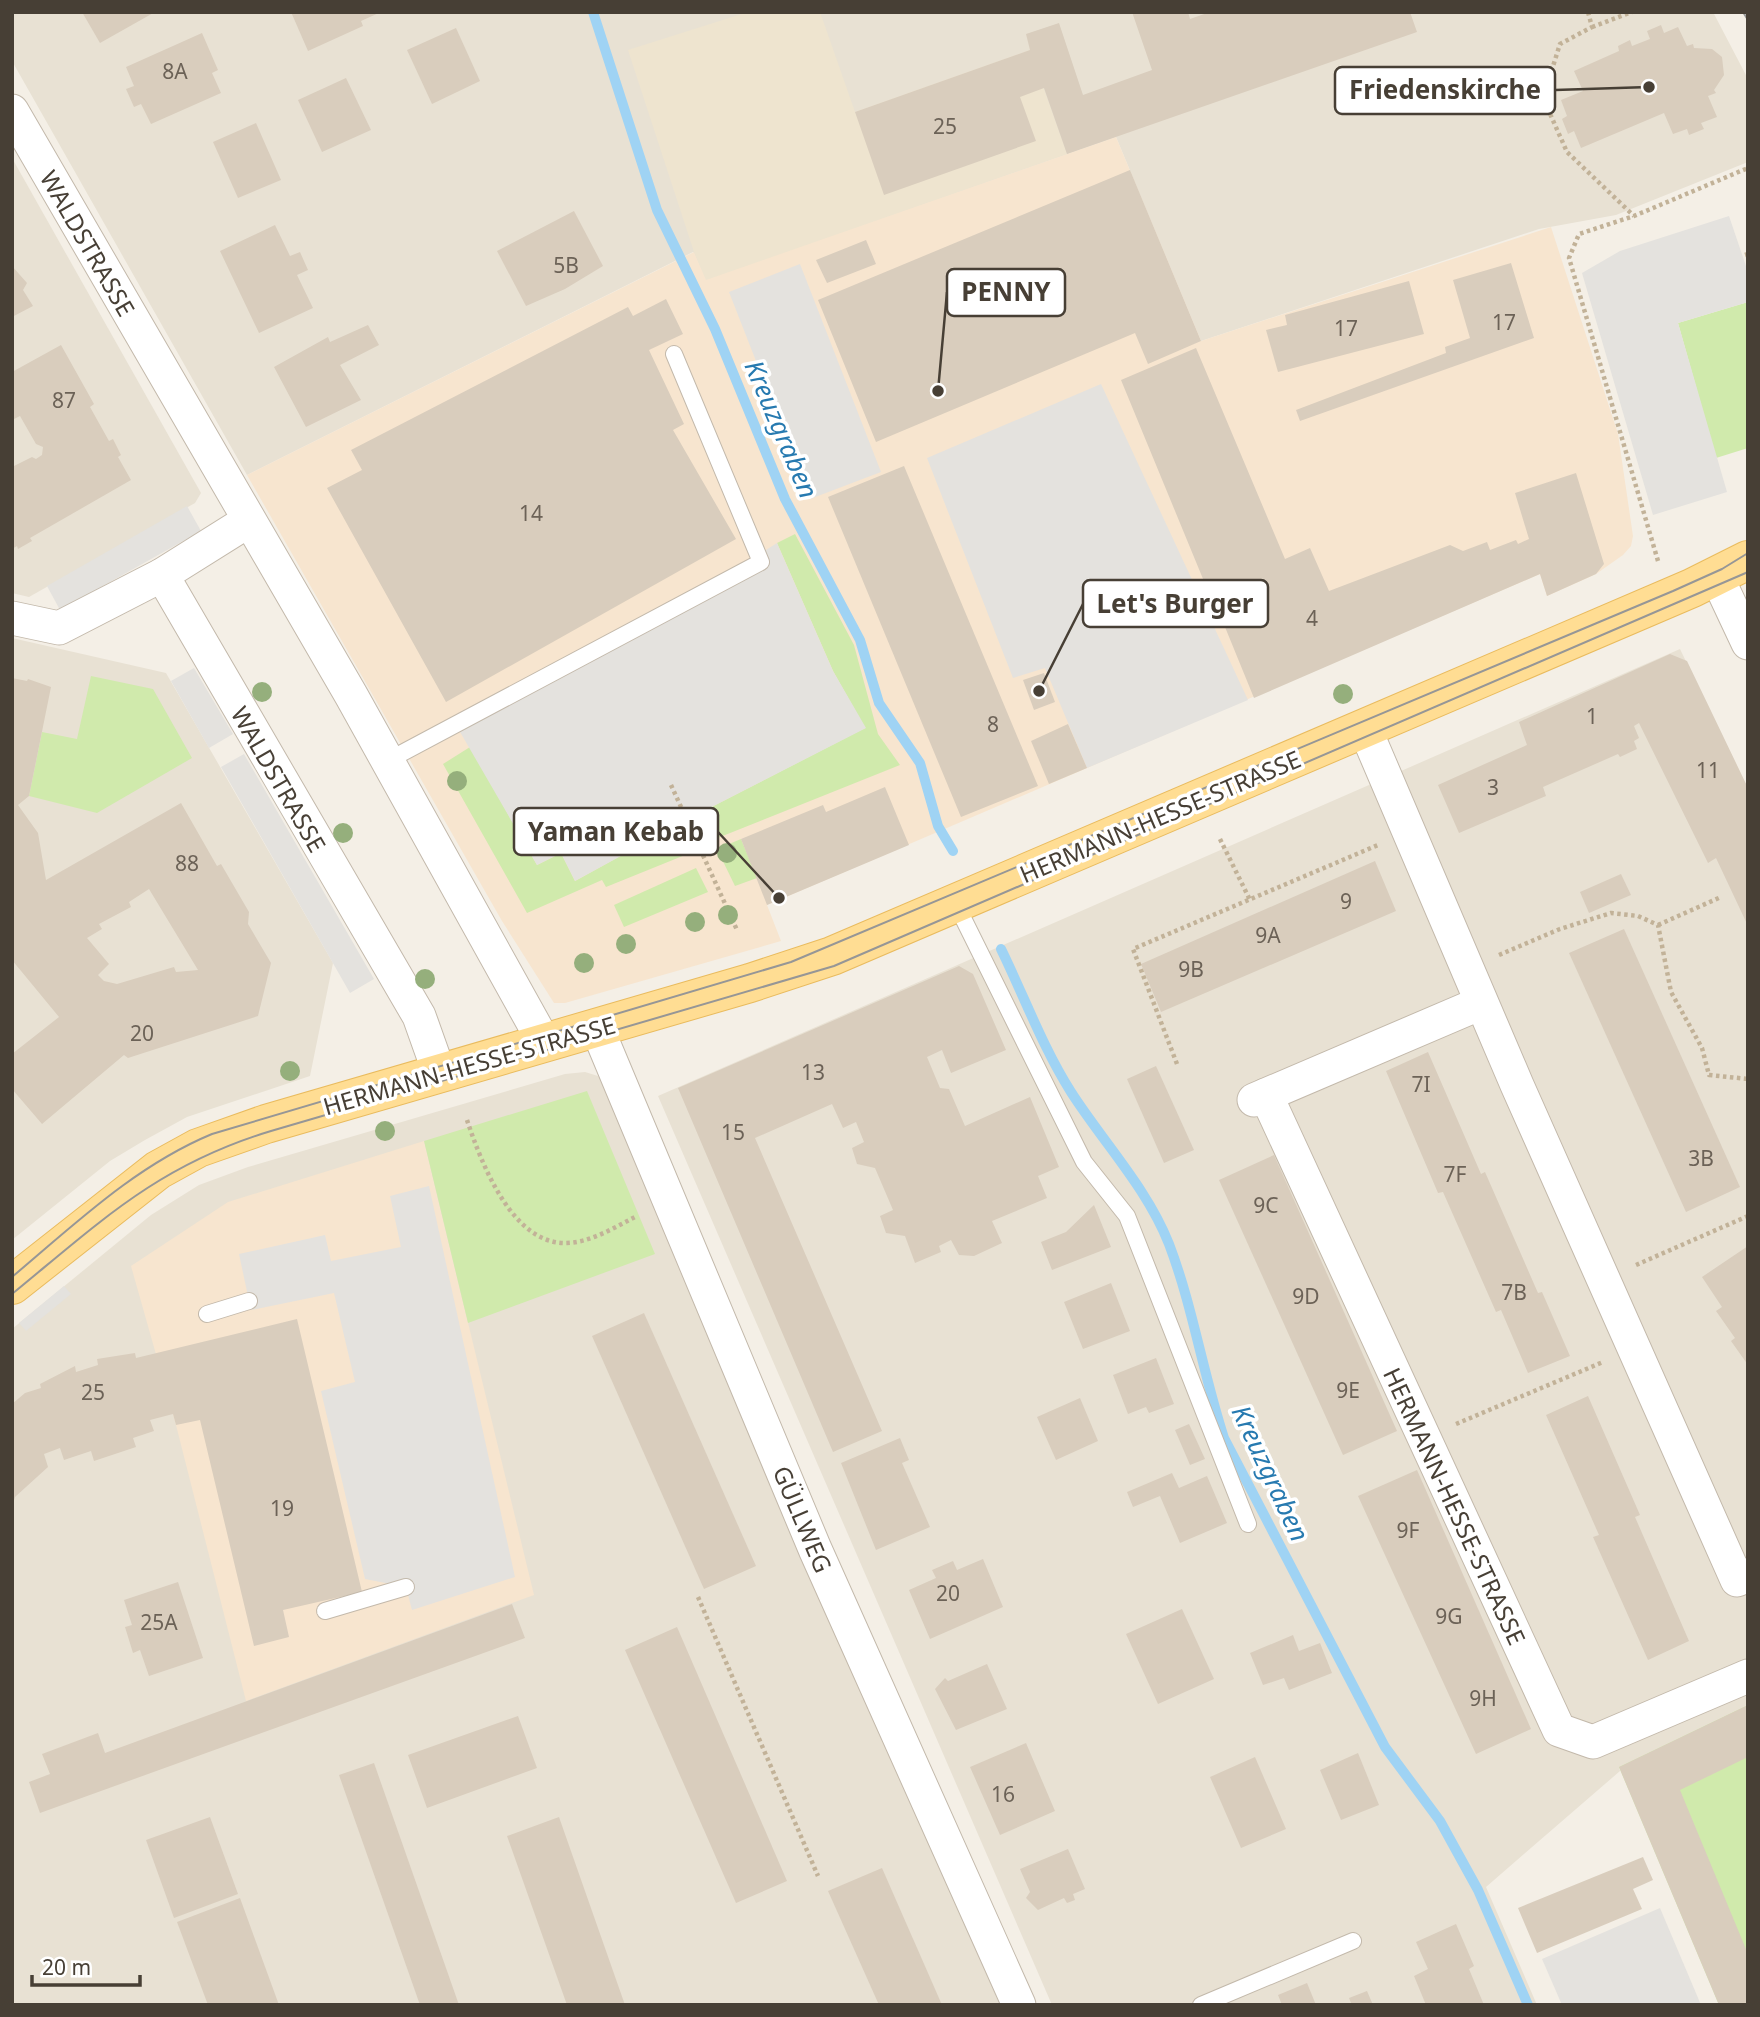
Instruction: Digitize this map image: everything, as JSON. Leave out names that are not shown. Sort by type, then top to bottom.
[{"type":"main road","name":"HERMANN-HESSE-STRASSE","points":[[12,1284],[130,1189],[198,1148],[277,1121],[797,968],[956,904],[1719,575]]},
{"type":"street","name":"WALDSTRASSE","points":[[12,111],[387,761],[545,1044]]},
{"type":"street","points":[[12,618],[60,628],[162,575],[248,521]]},
{"type":"street","name":"WALDSTRASSE","points":[[162,575],[419,1016],[440,1075]]},
{"type":"street","points":[[1719,575],[1748,643]]},
{"type":"street","points":[[1365,729],[1466,969],[1737,1580],[1748,1575]]},
{"type":"street","name":"HERMANN-HESSE-STRASSE","points":[[1481,1003],[1260,1098],[1559,1730],[1594,1742],[1748,1676]]},
{"type":"street","name":"GÜLLWEG","points":[[597,1028],[815,1549],[1019,2005]]},
{"type":"lane","points":[[387,761],[761,562],[674,354]]},
{"type":"lane","points":[[956,904],[1084,1162],[1127,1216],[1248,1524]]},
{"type":"lane","points":[[207,1314],[249,1301]]},
{"type":"lane","points":[[325,1611],[406,1587]]},
{"type":"lane","points":[[1201,2005],[1353,1941]]},
{"type":"path","points":[[1588,12],[1592,27]]},
{"type":"path","points":[[1632,12],[1592,27],[1560,44],[1544,98],[1567,152],[1634,216]]},
{"type":"path","points":[[1658,561],[1569,258],[1579,234],[1634,216],[1748,169]]},
{"type":"path","points":[[671,785],[737,930]]},
{"type":"path","points":[[1177,1064],[1133,949],[1408,833]]},
{"type":"path","points":[[1220,839],[1250,900]]},
{"type":"path","points":[[1466,969],[1560,929],[1611,913],[1637,916],[1658,925],[1721,897]]},
{"type":"path","points":[[1658,925],[1671,992],[1702,1048],[1709,1075],[1748,1079]]},
{"type":"path","points":[[467,1120],[489,1177],[510,1212],[541,1238],[564,1243],[587,1240],[640,1215]]},
{"type":"path","points":[[1603,1279],[1748,1216]]},
{"type":"path","points":[[1423,1438],[1635,1348]]},
{"type":"path","points":[[698,1597],[818,1876]]},
{"type":"shaded area","points":[[12,12],[1713,12],[1748,79],[1748,162],[1616,215],[1539,229],[1201,341],[1116,137],[706,280],[693,252],[247,475],[12,61]]},
{"type":"shaded area","points":[[748,12],[820,12],[855,112],[1030,50],[1067,154],[706,280],[694,252],[628,50]]},
{"type":"shaded area","points":[[1116,137],[1201,341],[1551,227],[1618,434],[1633,536],[1631,546],[1596,574],[1547,596],[1540,574],[767,905],[781,941],[565,1003],[554,1003],[502,921],[247,475],[694,252],[706,279]]},
{"type":"shaded area","points":[[12,158],[201,493],[195,503],[29,597],[12,593]]},
{"type":"shaded area","points":[[1729,216],[1748,272],[1748,302],[1678,323],[1727,492],[1653,515],[1582,273],[1620,251]]},
{"type":"shaded area","points":[[800,264],[881,472],[810,499],[729,292]]},
{"type":"shaded area","points":[[1101,384],[1248,700],[1087,768],[1045,668],[1013,678],[927,458]]},
{"type":"shaded area","points":[[187,506],[201,531],[60,610],[47,586]]},
{"type":"shaded area","points":[[777,543],[833,671],[866,728],[694,816],[575,881],[561,853],[537,865],[456,725],[667,613]]},
{"type":"shaded area","points":[[12,638],[166,673],[333,963],[310,1076],[187,1117],[145,1140],[110,1161],[12,1240]]},
{"type":"shaded area","points":[[1680,649],[1748,789],[1748,1705],[1619,1767],[1620,1771],[1486,1887],[1537,2005],[1052,2005],[658,1096]]},
{"type":"shaded area","points":[[194,668],[233,734],[209,748],[171,681]]},
{"type":"shaded area","points":[[244,754],[374,979],[350,993],[221,767]]},
{"type":"shaded area","points":[[585,1072],[598,1076],[612,1100],[1000,2005],[12,2005],[12,1329],[151,1215],[199,1185],[248,1167],[565,1074]]},
{"type":"shaded area","points":[[424,1141],[534,1595],[246,1701],[176,1425],[131,1266],[228,1202]]},
{"type":"shaded area","points":[[429,1186],[515,1577],[412,1610],[406,1587],[365,1579],[321,1391],[355,1382],[334,1293],[251,1310],[239,1254],[325,1235],[331,1261],[401,1247],[390,1196]]},
{"type":"shaded area","points":[[64,1286],[71,1294],[26,1331],[19,1323]]},
{"type":"shaded area","points":[[1660,1908],[1701,2005],[1562,2005],[1542,1959]]},
{"type":"green space","points":[[1748,302],[1748,448],[1716,458],[1678,323]]},
{"type":"green space","points":[[795,534],[854,645],[878,734],[900,765],[705,843],[694,816],[865,728],[833,671],[777,543]]},
{"type":"green space","points":[[91,676],[153,689],[192,758],[97,813],[29,796],[42,732],[77,739]]},
{"type":"green space","points":[[470,747],[537,865],[561,853],[575,881],[682,822],[695,851],[606,887],[602,880],[527,913],[443,764]]},
{"type":"green space","points":[[741,839],[757,878],[735,886],[717,849]]},
{"type":"green space","points":[[696,868],[708,892],[624,927],[614,905]]},
{"type":"green space","points":[[587,1091],[655,1254],[468,1323],[424,1141]]},
{"type":"green space","points":[[1748,1705],[1748,2005],[1719,2005],[1619,1767]]},
{"type":"building","points":[[82,12],[155,12],[100,43]]},
{"type":"building","points":[[291,12],[381,12],[361,21],[363,26],[308,51]]},
{"type":"building","points":[[1132,12],[1188,12],[1190,19],[1210,12],[1410,12],[1417,32],[1067,154],[1044,88],[1020,97],[1036,141],[884,195],[855,112],[1030,50],[1026,34],[1059,23],[1083,95],[1152,70]]},
{"type":"building","points":[[1661,25],[1664,33],[1678,27],[1687,46],[1693,44],[1694,48],[1712,49],[1722,57],[1724,75],[1714,90],[1716,93],[1708,96],[1717,117],[1701,123],[1704,129],[1689,135],[1687,129],[1673,134],[1664,113],[1581,148],[1574,131],[1568,134],[1562,119],[1567,116],[1561,100],[1583,91],[1574,71],[1619,51],[1618,46],[1630,40],[1632,46],[1650,39],[1647,31]]},
{"type":"building","points":[[456,28],[480,81],[432,104],[407,50]]},
{"type":"building","points":[[202,33],[218,70],[212,73],[221,93],[151,124],[141,104],[134,107],[126,89],[134,86],[126,67]]},
{"type":"building","points":[[346,78],[371,130],[322,152],[298,100]]},
{"type":"building","points":[[256,123],[281,180],[238,198],[213,142]]},
{"type":"building","points":[[1130,170],[1201,341],[1148,364],[1135,333],[876,442],[818,300]]},
{"type":"building","points":[[574,211],[603,266],[565,289],[526,306],[497,251]]},
{"type":"building","points":[[275,225],[290,256],[300,252],[308,270],[297,275],[313,308],[259,333],[220,251]]},
{"type":"building","points":[[866,240],[876,264],[827,283],[816,260]]},
{"type":"building","points":[[1511,263],[1534,338],[1300,421],[1296,410],[1446,353],[1445,347],[1470,338],[1453,280]]},
{"type":"building","points":[[12,266],[27,283],[23,290],[33,306],[12,317]]},
{"type":"building","points":[[1409,281],[1424,334],[1278,372],[1266,330],[1287,325],[1285,315]]},
{"type":"building","points":[[666,299],[683,334],[649,350],[684,424],[673,430],[736,539],[446,702],[327,488],[362,470],[351,450],[628,307],[633,316]]},
{"type":"building","points":[[368,325],[379,345],[340,365],[361,400],[306,427],[274,367],[328,337],[330,342]]},
{"type":"building","points":[[61,345],[94,404],[90,407],[109,441],[113,439],[121,455],[118,457],[131,480],[30,538],[32,541],[18,549],[17,546],[12,549],[12,467],[32,457],[36,459],[42,455],[43,447],[36,444],[20,416],[12,420],[12,372]]},
{"type":"building","points":[[1196,348],[1285,559],[1310,548],[1329,591],[1450,545],[1463,551],[1487,542],[1490,550],[1516,540],[1518,544],[1529,539],[1515,493],[1576,473],[1604,564],[1596,574],[1547,596],[1540,574],[1254,698],[1216,605],[1236,598],[1229,582],[1208,591],[1121,380]]},
{"type":"building","points":[[904,466],[1038,786],[961,817],[828,497]]},
{"type":"building","points":[[1670,654],[1687,661],[1748,788],[1748,926],[1716,858],[1708,863],[1639,723],[1634,726],[1639,738],[1634,741],[1637,749],[1620,757],[1618,754],[1543,787],[1546,796],[1459,833],[1438,785],[1527,745],[1519,722]]},
{"type":"building","points":[[1044,673],[1055,702],[1034,710],[1023,680]]},
{"type":"building","points":[[12,678],[28,679],[51,687],[29,796],[18,805],[38,833],[46,880],[181,803],[217,866],[221,864],[249,912],[248,924],[271,963],[258,1016],[128,1058],[124,1055],[42,1124],[12,1089],[12,1054],[59,1017],[12,960]],"holes":[[[149,889],[198,970],[176,972],[174,967],[117,984],[104,981],[98,975],[109,964],[87,938],[102,929],[99,924],[131,907],[129,902]]]},
{"type":"building","points":[[1068,724],[1087,768],[1049,784],[1031,741]]},
{"type":"building","points":[[885,787],[909,845],[767,905],[741,839],[823,805],[826,812]]},
{"type":"building","points":[[1375,861],[1396,911],[1161,1012],[1141,964]]},
{"type":"building","points":[[1621,874],[1631,895],[1589,913],[1580,892]]},
{"type":"building","points":[[1624,929],[1740,1187],[1686,1212],[1569,953]]},
{"type":"building","points":[[959,966],[973,974],[1006,1050],[951,1073],[942,1050],[927,1057],[940,1088],[949,1089],[965,1126],[1030,1097],[1059,1167],[1038,1176],[1047,1198],[992,1221],[1002,1243],[974,1256],[959,1255],[951,1240],[939,1246],[941,1252],[915,1263],[905,1236],[886,1233],[880,1216],[893,1210],[875,1168],[857,1164],[852,1148],[864,1142],[856,1122],[843,1128],[832,1104],[755,1138],[882,1431],[833,1452],[678,1088]]},
{"type":"building","points":[[1428,1052],[1481,1174],[1485,1172],[1538,1293],[1542,1292],[1570,1356],[1528,1373],[1501,1310],[1496,1312],[1443,1192],[1438,1193],[1386,1071]]},
{"type":"building","points":[[1156,1066],[1194,1150],[1164,1163],[1127,1079]]},
{"type":"building","points":[[1274,1155],[1397,1431],[1343,1455],[1219,1180]]},
{"type":"building","points":[[1094,1205],[1111,1247],[1052,1270],[1041,1242],[1066,1232]]},
{"type":"building","points":[[1748,1246],[1748,1365],[1731,1341],[1735,1338],[1716,1311],[1722,1307],[1702,1277]]},
{"type":"building","points":[[1111,1283],[1130,1331],[1083,1349],[1064,1302]]},
{"type":"building","points":[[644,1313],[756,1566],[704,1589],[592,1336]]},
{"type":"building","points":[[297,1319],[362,1592],[283,1610],[289,1637],[254,1646],[200,1420],[176,1425],[173,1414],[150,1420],[154,1431],[133,1438],[136,1447],[94,1461],[91,1451],[64,1460],[60,1448],[44,1454],[48,1467],[15,1497],[12,1507],[12,1404],[25,1393],[41,1388],[40,1384],[75,1366],[76,1372],[98,1365],[97,1359],[135,1353],[136,1358]]},
{"type":"building","points":[[1156,1358],[1174,1404],[1149,1413],[1146,1407],[1128,1414],[1113,1375]]},
{"type":"building","points":[[1588,1396],[1640,1515],[1635,1517],[1689,1641],[1648,1660],[1593,1537],[1599,1535],[1546,1415]]},
{"type":"building","points":[[1080,1398],[1098,1441],[1056,1460],[1037,1417]]},
{"type":"building","points":[[1189,1424],[1205,1459],[1190,1465],[1175,1430]]},
{"type":"building","points":[[900,1438],[909,1460],[902,1463],[930,1527],[876,1550],[841,1463]]},
{"type":"building","points":[[1417,1470],[1531,1729],[1476,1754],[1358,1496]]},
{"type":"building","points":[[1172,1473],[1179,1488],[1207,1476],[1227,1523],[1180,1543],[1160,1496],[1133,1507],[1127,1492]]},
{"type":"building","points":[[983,1559],[1003,1607],[930,1639],[909,1590],[936,1578],[932,1570],[953,1561],[957,1570]]},
{"type":"building","points":[[178,1582],[203,1658],[149,1676],[140,1650],[133,1653],[125,1627],[132,1625],[124,1600]]},
{"type":"building","points":[[512,1604],[525,1638],[40,1813],[29,1782],[50,1774],[42,1754],[98,1733],[105,1753]]},
{"type":"building","points":[[1182,1609],[1214,1679],[1158,1704],[1126,1634]]},
{"type":"building","points":[[677,1627],[787,1881],[736,1903],[625,1650]]},
{"type":"building","points":[[1293,1635],[1299,1651],[1320,1643],[1332,1673],[1289,1690],[1284,1678],[1263,1685],[1250,1653]]},
{"type":"building","points":[[987,1664],[1007,1709],[956,1730],[935,1689],[945,1678],[948,1681]]},
{"type":"building","points":[[1748,1705],[1748,1757],[1680,1790],[1748,1954],[1748,2005],[1719,2005],[1619,1767]]},
{"type":"building","points":[[518,1716],[537,1768],[427,1808],[408,1755]]},
{"type":"building","points":[[1026,1743],[1055,1811],[1000,1835],[970,1767]]},
{"type":"building","points":[[1358,1753],[1379,1805],[1341,1820],[1320,1770]]},
{"type":"building","points":[[1255,1757],[1286,1829],[1241,1848],[1210,1777]]},
{"type":"building","points":[[374,1763],[459,2005],[420,2005],[339,1775]]},
{"type":"building","points":[[210,1817],[238,1894],[174,1918],[146,1840]]},
{"type":"building","points":[[559,1817],[625,2005],[567,2005],[507,1836]]},
{"type":"building","points":[[1068,1849],[1085,1889],[1073,1894],[1075,1900],[1067,1903],[1064,1898],[1038,1910],[1026,1898],[1030,1892],[1020,1869]]},
{"type":"building","points":[[1643,1857],[1653,1880],[1633,1889],[1642,1909],[1537,1953],[1518,1908]]},
{"type":"building","points":[[882,1868],[942,2005],[879,2005],[828,1891]]},
{"type":"building","points":[[240,1898],[279,2005],[208,2005],[177,1922]]},
{"type":"building","points":[[1456,1924],[1474,1966],[1469,1969],[1484,2005],[1426,2005],[1414,1976],[1428,1969],[1416,1942]]},
{"type":"building","points":[[1307,1983],[1316,2005],[1282,2005],[1278,1995]]},
{"type":"building","points":[[1367,1991],[1373,2005],[1346,2005],[1351,2003],[1349,1998]]},
{"type":"waterway","name":"Kreuzgraben","points":[[593,12],[657,210],[715,329],[785,499],[860,640],[879,703],[920,763],[938,826],[953,851]]},
{"type":"waterway","name":"Kreuzgraben","points":[[1001,949],[1061,1075],[1083,1111],[1137,1184],[1160,1223],[1185,1292],[1224,1438],[1385,1747],[1440,1821],[1478,1890],[1528,2005]]},
{"type":"tram line","points":[[1743,12],[1748,20]]},
{"type":"tram line","points":[[12,1277],[131,1179],[157,1162],[212,1134],[791,962],[1673,591],[1722,569],[1748,553]]},
{"type":"tram line","points":[[12,1294],[132,1198],[195,1161],[231,1145],[834,966],[1748,572]]},
{"type":"place","name":"Friedenskirche","points":[[1649,87]]},
{"type":"place","name":"PENNY","points":[[938,391]]},
{"type":"place","name":"Let's Burger","points":[[1039,691]]},
{"type":"place","name":"Yaman Kebab","points":[[779,898]]}]
